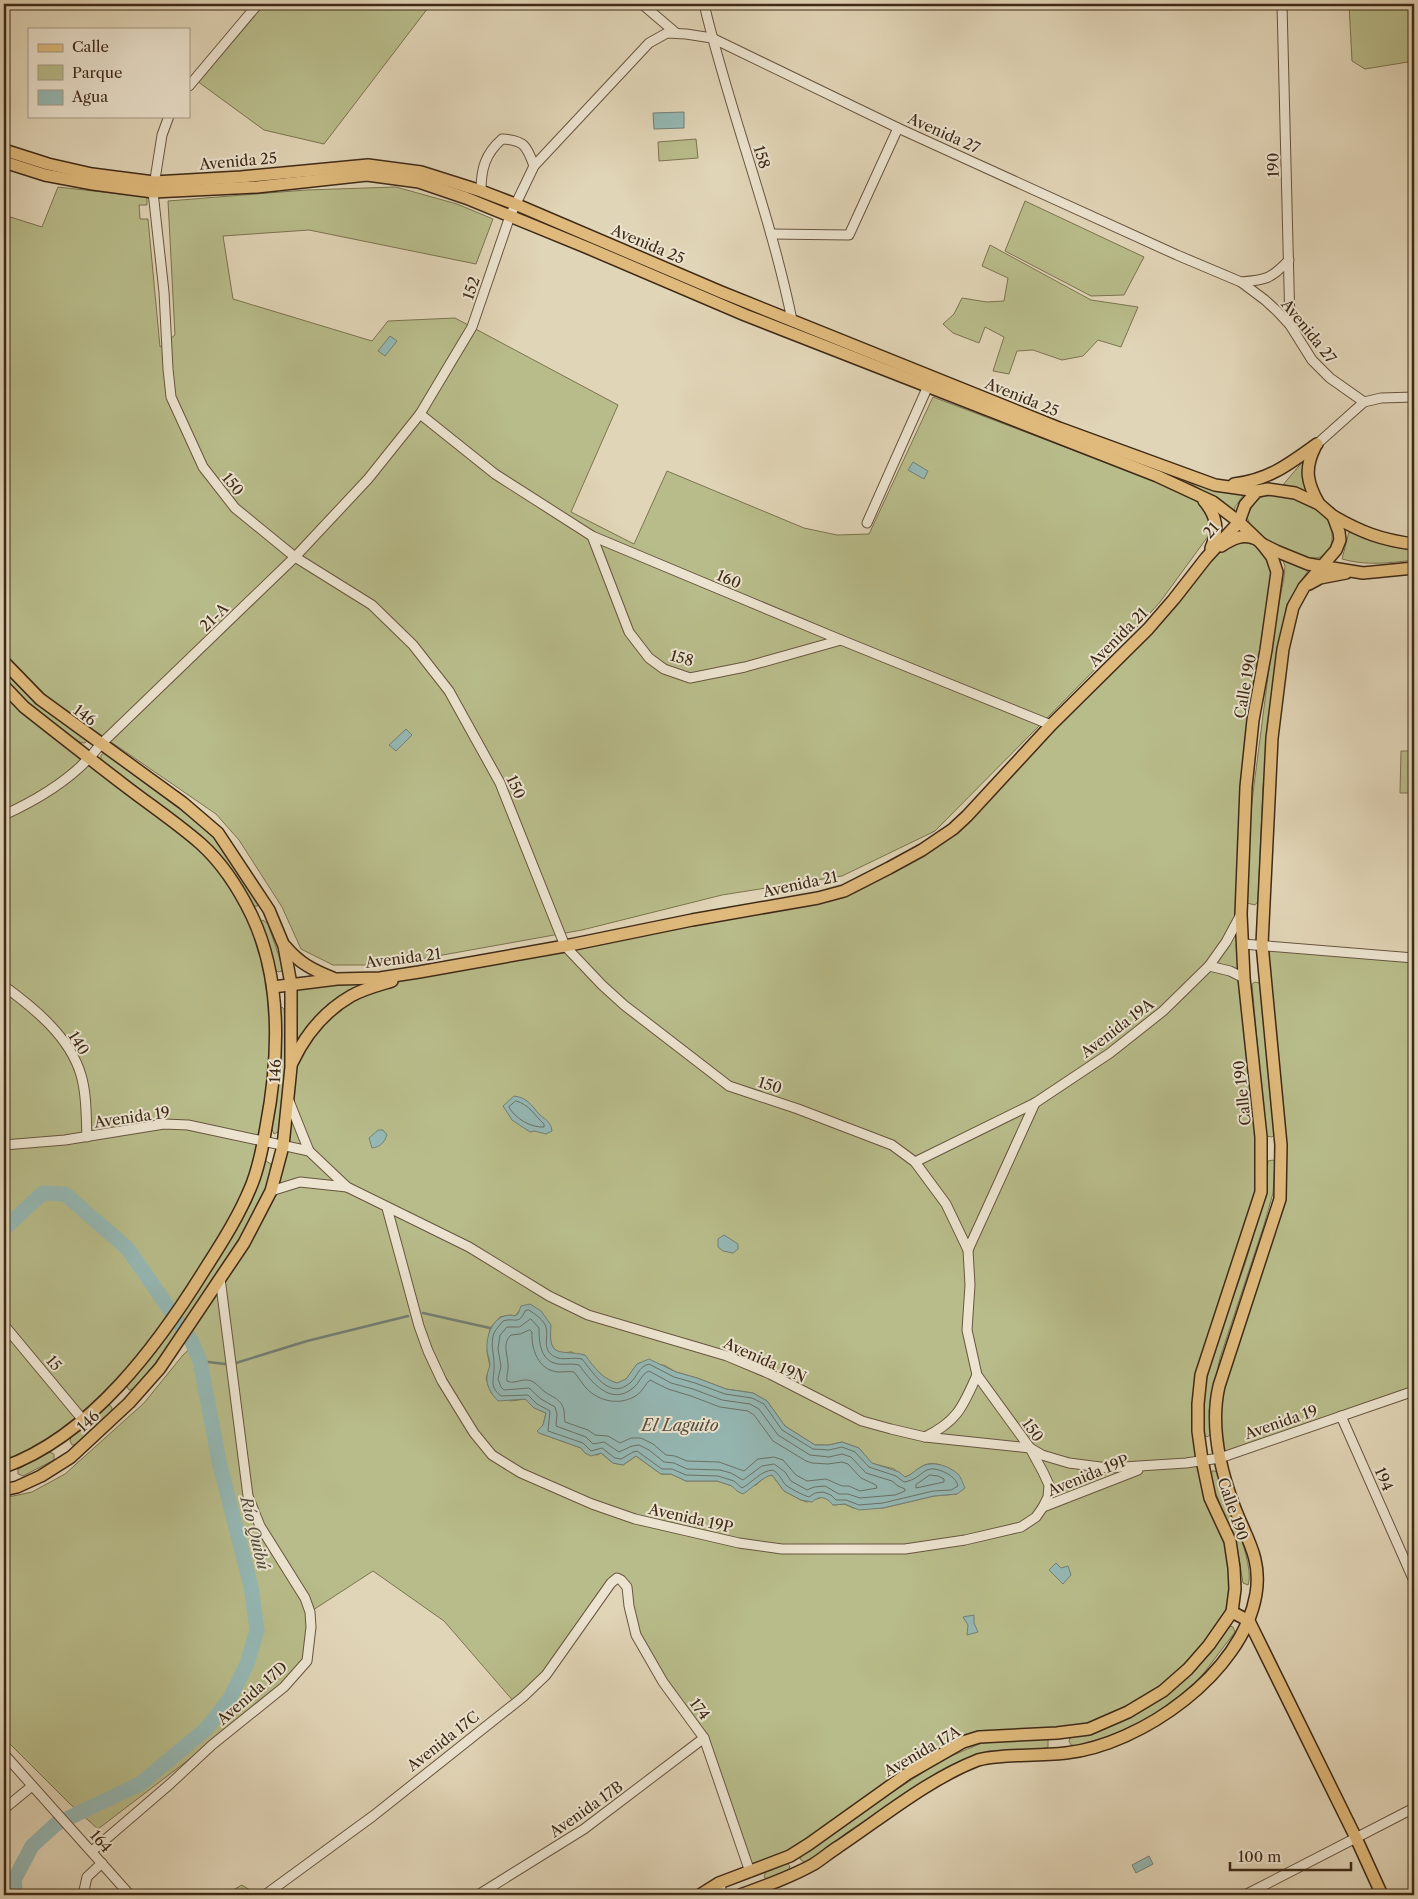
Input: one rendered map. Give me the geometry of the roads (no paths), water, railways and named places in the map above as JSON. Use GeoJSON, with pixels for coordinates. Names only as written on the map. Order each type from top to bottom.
{"type":"FeatureCollection","features":[{"type":"Feature","properties":{"kind":"main road","name":"Avenida 25"},"geometry":{"type":"LineString","coordinates":[[4,150],[48,164],[154,187],[368,165],[421,172],[515,204],[721,292],[1059,428],[1215,485],[1263,490]]}},
{"type":"Feature","properties":{"kind":"main road","name":"Avenida 25"},"geometry":{"type":"LineString","coordinates":[[4,162],[45,175],[93,184],[154,187],[257,187],[367,175],[419,182],[466,198],[745,315],[1157,476],[1213,502],[1239,522]]}},
{"type":"Feature","properties":{"kind":"main road"},"geometry":{"type":"LineString","coordinates":[[1215,485],[1261,479],[1281,470],[1317,444]]}},
{"type":"Feature","properties":{"kind":"main road"},"geometry":{"type":"LineString","coordinates":[[1259,541],[1239,522],[1245,505],[1317,444]]}},
{"type":"Feature","properties":{"kind":"main road"},"geometry":{"type":"LineString","coordinates":[[1317,444],[1308,461],[1308,478],[1312,493],[1319,504]]}},
{"type":"Feature","properties":{"kind":"main road"},"geometry":{"type":"LineString","coordinates":[[1263,490],[1295,493],[1319,504],[1333,516],[1366,534],[1414,544]]}},
{"type":"Feature","properties":{"kind":"main road"},"geometry":{"type":"LineString","coordinates":[[1196,493],[1210,507],[1216,521],[1215,537],[1206,558]]}},
{"type":"Feature","properties":{"kind":"main road"},"geometry":{"type":"LineString","coordinates":[[1321,566],[1330,559],[1340,540],[1340,532],[1333,516]]}},
{"type":"Feature","properties":{"kind":"main road","name":"21"},"geometry":{"type":"LineString","coordinates":[[1206,558],[1239,522]]}},
{"type":"Feature","properties":{"kind":"main road"},"geometry":{"type":"LineString","coordinates":[[1206,558],[1221,546],[1239,537],[1249,536],[1276,551],[1308,564],[1363,573]]}},
{"type":"Feature","properties":{"kind":"main road","name":"Calle 190"},"geometry":{"type":"LineString","coordinates":[[1232,1612],[1235,1589],[1230,1541],[1210,1498],[1202,1460],[1198,1404],[1202,1375],[1261,1192],[1261,1147],[1244,978],[1241,914],[1246,787],[1253,720],[1266,650],[1277,572],[1272,557],[1259,541]]}},
{"type":"Feature","properties":{"kind":"main road","name":"Avenida 21"},"geometry":{"type":"LineString","coordinates":[[273,987],[337,979],[380,978],[419,972],[818,898],[844,891],[922,850],[953,829],[968,816],[1051,725],[1148,629],[1206,558]]}},
{"type":"Feature","properties":{"kind":"main road","name":"Calle 190"},"geometry":{"type":"LineString","coordinates":[[1249,1621],[1256,1598],[1258,1566],[1252,1546],[1234,1506],[1220,1458],[1215,1422],[1215,1404],[1218,1386],[1280,1199],[1281,1145],[1262,944],[1262,913],[1267,862],[1272,738],[1282,659],[1293,607],[1304,587],[1321,566]]}},
{"type":"Feature","properties":{"kind":"main road"},"geometry":{"type":"LineString","coordinates":[[1304,587],[1320,578],[1344,573],[1414,568]]}},
{"type":"Feature","properties":{"kind":"main road","name":"146"},"geometry":{"type":"LineString","coordinates":[[4,662],[40,699],[100,745],[183,803],[218,833],[269,910],[284,946],[291,984],[291,1067],[284,1146],[271,1191],[244,1243],[160,1368],[129,1403],[71,1457],[40,1476],[17,1487],[4,1490]]}},
{"type":"Feature","properties":{"kind":"main road","name":"146"},"geometry":{"type":"LineString","coordinates":[[4,686],[24,707],[203,845],[228,876],[252,916],[265,953],[273,987],[276,1053],[272,1097],[264,1141],[253,1182],[232,1226],[194,1288],[145,1357],[83,1420],[54,1442],[16,1463],[4,1467]]}},
{"type":"Feature","properties":{"kind":"main road"},"geometry":{"type":"LineString","coordinates":[[252,916],[269,910]]}},
{"type":"Feature","properties":{"kind":"main road"},"geometry":{"type":"LineString","coordinates":[[1241,914],[1262,913]]}},
{"type":"Feature","properties":{"kind":"main road"},"geometry":{"type":"LineString","coordinates":[[284,946],[302,964],[310,969],[337,979]]}},
{"type":"Feature","properties":{"kind":"main road"},"geometry":{"type":"LineString","coordinates":[[291,1067],[304,1040],[320,1020],[342,1002],[352,995],[419,972]]}},
{"type":"Feature","properties":{"kind":"main road"},"geometry":{"type":"LineString","coordinates":[[1244,978],[1265,977]]}},
{"type":"Feature","properties":{"kind":"main road"},"geometry":{"type":"LineString","coordinates":[[1261,1147],[1281,1145]]}},
{"type":"Feature","properties":{"kind":"main road"},"geometry":{"type":"LineString","coordinates":[[1232,1612],[1249,1621],[1356,1838],[1382,1895]]}},
{"type":"Feature","properties":{"kind":"main road","name":"Avenida 17A"},"geometry":{"type":"LineString","coordinates":[[700,1895],[719,1883],[790,1856],[810,1844],[908,1774],[963,1742],[979,1737],[1057,1733],[1090,1729],[1128,1712],[1163,1691],[1188,1669],[1209,1646],[1232,1612]]}},
{"type":"Feature","properties":{"kind":"main road"},"geometry":{"type":"LineString","coordinates":[[740,1895],[764,1891],[797,1871],[814,1864],[921,1790],[979,1759],[1062,1754],[1105,1744],[1143,1728],[1176,1707],[1220,1666],[1249,1621]]}},
{"type":"Feature","properties":{"kind":"main road"},"geometry":{"type":"LineString","coordinates":[[1057,1733],[1062,1754]]}},
{"type":"Feature","properties":{"kind":"main road"},"geometry":{"type":"LineString","coordinates":[[790,1856],[797,1871]]}},
{"type":"Feature","properties":{"kind":"street"},"geometry":{"type":"LineString","coordinates":[[190,85],[258,4]]}},
{"type":"Feature","properties":{"kind":"street"},"geometry":{"type":"LineString","coordinates":[[642,4],[676,33]]}},
{"type":"Feature","properties":{"kind":"street","name":"158"},"geometry":{"type":"LineString","coordinates":[[704,4],[712,38],[771,234],[792,320]]}},
{"type":"Feature","properties":{"kind":"street","name":"190"},"geometry":{"type":"LineString","coordinates":[[1282,4],[1290,325]]}},
{"type":"Feature","properties":{"kind":"street","name":"152"},"geometry":{"type":"LineString","coordinates":[[420,414],[472,327],[510,216],[534,166],[649,43],[667,33],[676,33]]}},
{"type":"Feature","properties":{"kind":"street","name":"Avenida 27"},"geometry":{"type":"LineString","coordinates":[[676,33],[712,38],[898,128],[1177,255],[1241,282],[1265,300],[1290,325],[1312,360],[1330,378],[1364,402]]}},
{"type":"Feature","properties":{"kind":"street","name":"150"},"geometry":{"type":"LineString","coordinates":[[168,118],[162,135],[154,187],[171,397],[210,477],[235,508],[295,557],[372,605],[413,645],[449,691],[500,783],[565,946],[602,985],[624,1005],[730,1086],[798,1109],[892,1145],[915,1162],[946,1204],[968,1250],[970,1285],[967,1330],[977,1375],[1030,1448],[1049,1485],[1048,1497],[1043,1507]]}},
{"type":"Feature","properties":{"kind":"street"},"geometry":{"type":"LineString","coordinates":[[771,234],[849,235],[898,128]]}},
{"type":"Feature","properties":{"kind":"street"},"geometry":{"type":"LineString","coordinates":[[481,191],[481,174],[486,158],[494,146],[502,140],[516,140],[529,150],[534,166]]}},
{"type":"Feature","properties":{"kind":"street","name":"Avenida 27"},"geometry":{"type":"LineString","coordinates":[[1241,282],[1266,280],[1279,271],[1289,260]]}},
{"type":"Feature","properties":{"kind":"street"},"geometry":{"type":"LineString","coordinates":[[867,523],[928,386]]}},
{"type":"Feature","properties":{"kind":"street"},"geometry":{"type":"LineString","coordinates":[[1317,444],[1364,402],[1381,398],[1414,397]]}},
{"type":"Feature","properties":{"kind":"street","name":"21-A"},"geometry":{"type":"LineString","coordinates":[[4,815],[34,800],[90,758],[100,745],[295,557],[368,480],[420,414]]}},
{"type":"Feature","properties":{"kind":"street","name":"160"},"geometry":{"type":"LineString","coordinates":[[420,414],[495,474],[592,536],[1051,725]]}},
{"type":"Feature","properties":{"kind":"street","name":"158"},"geometry":{"type":"LineString","coordinates":[[592,536],[629,632],[649,658],[664,669],[690,678],[745,667],[841,640]]}},
{"type":"Feature","properties":{"kind":"street","name":"Avenida 19A"},"geometry":{"type":"LineString","coordinates":[[915,1162],[1035,1103],[1110,1052],[1163,1011],[1209,966],[1226,942],[1241,914]]}},
{"type":"Feature","properties":{"kind":"street"},"geometry":{"type":"LineString","coordinates":[[1243,944],[1262,944],[1414,958]]}},
{"type":"Feature","properties":{"kind":"street"},"geometry":{"type":"LineString","coordinates":[[1209,966],[1244,978]]}},
{"type":"Feature","properties":{"kind":"street","name":"140"},"geometry":{"type":"LineString","coordinates":[[4,986],[32,1007],[54,1030],[70,1052],[81,1075],[85,1098],[87,1137]]}},
{"type":"Feature","properties":{"kind":"street"},"geometry":{"type":"LineString","coordinates":[[289,1101],[309,1152],[347,1187],[387,1208]]}},
{"type":"Feature","properties":{"kind":"street"},"geometry":{"type":"LineString","coordinates":[[968,1250],[1035,1103]]}},
{"type":"Feature","properties":{"kind":"street","name":"Avenida 19"},"geometry":{"type":"LineString","coordinates":[[4,1145],[87,1137],[164,1124],[188,1125],[284,1146]]}},
{"type":"Feature","properties":{"kind":"street"},"geometry":{"type":"LineString","coordinates":[[284,1146],[309,1152]]}},
{"type":"Feature","properties":{"kind":"street"},"geometry":{"type":"LineString","coordinates":[[321,1184],[326,1168]]}},
{"type":"Feature","properties":{"kind":"street"},"geometry":{"type":"LineString","coordinates":[[271,1191],[300,1182],[347,1187]]}},
{"type":"Feature","properties":{"kind":"street","name":"Avenida 19N"},"geometry":{"type":"LineString","coordinates":[[387,1208],[469,1247],[549,1296],[588,1315],[727,1356],[770,1374],[862,1420],[925,1437],[1030,1448],[1054,1459],[1085,1466],[1108,1468],[1153,1465]]}},
{"type":"Feature","properties":{"kind":"street","name":"Avenida 19P"},"geometry":{"type":"LineString","coordinates":[[387,1208],[419,1326],[428,1351],[442,1381],[474,1434],[492,1455],[521,1473],[592,1504],[635,1519],[739,1543],[782,1549],[905,1549],[966,1540],[1020,1527],[1036,1517],[1043,1507],[1153,1465]]}},
{"type":"Feature","properties":{"kind":"street","name":"Avenida 17D"},"geometry":{"type":"LineString","coordinates":[[92,1851],[212,1745],[284,1687],[307,1661],[311,1627],[310,1612],[304,1598],[260,1526],[248,1496],[220,1278]]}},
{"type":"Feature","properties":{"kind":"street","name":"15"},"geometry":{"type":"LineString","coordinates":[[4,1325],[83,1420]]}},
{"type":"Feature","properties":{"kind":"street"},"geometry":{"type":"LineString","coordinates":[[925,1437],[948,1424],[956,1415],[977,1375]]}},
{"type":"Feature","properties":{"kind":"street","name":"Avenida 19"},"geometry":{"type":"LineString","coordinates":[[1153,1465],[1220,1458],[1414,1391]]}},
{"type":"Feature","properties":{"kind":"street","name":"194"},"geometry":{"type":"LineString","coordinates":[[1341,1416],[1414,1581]]}},
{"type":"Feature","properties":{"kind":"street","name":"174"},"geometry":{"type":"LineString","coordinates":[[611,1583],[617,1578],[622,1580],[627,1587],[629,1606],[636,1635],[663,1682],[704,1738],[750,1872]]}},
{"type":"Feature","properties":{"kind":"street","name":"Avenida 17C"},"geometry":{"type":"LineString","coordinates":[[265,1895],[373,1816],[540,1681],[611,1583]]}},
{"type":"Feature","properties":{"kind":"street","name":"Avenida 17B"},"geometry":{"type":"LineString","coordinates":[[478,1895],[584,1829],[704,1738]]}},
{"type":"Feature","properties":{"kind":"street","name":"164"},"geometry":{"type":"LineString","coordinates":[[4,1754],[130,1895]]}},
{"type":"Feature","properties":{"kind":"street"},"geometry":{"type":"LineString","coordinates":[[4,1809],[32,1786]]}},
{"type":"Feature","properties":{"kind":"street"},"geometry":{"type":"LineString","coordinates":[[1245,1895],[1414,1808]]}},
{"type":"Feature","properties":{"kind":"street"},"geometry":{"type":"LineString","coordinates":[[83,1895],[87,1878],[102,1863]]}},
{"type":"Feature","properties":{"kind":"street"},"geometry":{"type":"LineString","coordinates":[[719,1883],[723,1895]]}},
{"type":"Feature","properties":{"kind":"water"},"geometry":{"type":"Polygon","coordinates":[[[684,112],[684,128],[654,129],[653,113],[684,112]]]}},
{"type":"Feature","properties":{"kind":"water"},"geometry":{"type":"Polygon","coordinates":[[[390,336],[397,341],[385,356],[378,351],[390,336]]]}},
{"type":"Feature","properties":{"kind":"water"},"geometry":{"type":"Polygon","coordinates":[[[913,462],[928,471],[924,479],[908,470],[913,462]]]}},
{"type":"Feature","properties":{"kind":"water"},"geometry":{"type":"Polygon","coordinates":[[[406,729],[412,735],[396,751],[389,745],[406,729]]]}},
{"type":"Feature","properties":{"kind":"water"},"geometry":{"type":"Polygon","coordinates":[[[514,1096],[529,1102],[549,1123],[552,1131],[546,1134],[530,1132],[512,1120],[503,1106],[514,1096]]]}},
{"type":"Feature","properties":{"kind":"water"},"geometry":{"type":"Polygon","coordinates":[[[378,1130],[383,1130],[387,1135],[381,1144],[372,1148],[369,1138],[378,1130]]]}},
{"type":"Feature","properties":{"kind":"water"},"geometry":{"type":"Polygon","coordinates":[[[724,1235],[738,1244],[738,1249],[733,1253],[723,1251],[718,1247],[718,1239],[724,1235]]]}},
{"type":"Feature","properties":{"kind":"water","name":"El Laguito"},"geometry":{"type":"Polygon","coordinates":[[[530,1304],[541,1311],[551,1325],[554,1348],[562,1352],[585,1355],[599,1372],[611,1381],[617,1383],[626,1379],[637,1364],[649,1359],[676,1372],[726,1389],[753,1393],[767,1401],[785,1426],[815,1445],[829,1445],[842,1442],[859,1448],[872,1463],[899,1472],[905,1477],[925,1465],[940,1465],[958,1474],[965,1488],[957,1494],[934,1496],[883,1508],[859,1510],[845,1504],[833,1505],[823,1498],[818,1498],[812,1502],[801,1500],[784,1491],[772,1475],[761,1480],[743,1494],[732,1486],[717,1481],[686,1481],[671,1474],[661,1474],[636,1456],[623,1465],[613,1463],[601,1453],[591,1456],[581,1448],[539,1433],[537,1431],[543,1425],[546,1413],[534,1408],[525,1399],[498,1401],[488,1387],[487,1375],[490,1361],[487,1342],[490,1330],[502,1317],[508,1315],[515,1316],[518,1314],[521,1306],[530,1304]]]}},
{"type":"Feature","properties":{"kind":"water"},"geometry":{"type":"Polygon","coordinates":[[[1056,1563],[1061,1568],[1068,1566],[1071,1575],[1063,1584],[1049,1570],[1056,1563]]]}},
{"type":"Feature","properties":{"kind":"water"},"geometry":{"type":"Polygon","coordinates":[[[974,1615],[974,1623],[978,1632],[967,1635],[968,1625],[963,1617],[974,1615]]]}},
{"type":"Feature","properties":{"kind":"water"},"geometry":{"type":"Polygon","coordinates":[[[1149,1856],[1153,1864],[1136,1873],[1132,1865],[1149,1856]]]}},
{"type":"Feature","properties":{"kind":"waterway","name":"Río Quibú"},"geometry":{"type":"LineString","coordinates":[[4,1229],[43,1193],[65,1194],[128,1249],[192,1342],[200,1361],[219,1461],[251,1587],[257,1630],[247,1664],[230,1698],[206,1729],[140,1784],[56,1824],[32,1846],[14,1880],[16,1895]]}},
{"type":"Feature","properties":{"kind":"waterway"},"geometry":{"type":"LineString","coordinates":[[423,1313],[490,1328]]}},
{"type":"Feature","properties":{"kind":"waterway"},"geometry":{"type":"LineString","coordinates":[[236,1363],[307,1341],[408,1316]]}},
{"type":"Feature","properties":{"kind":"waterway"},"geometry":{"type":"LineString","coordinates":[[200,1361],[225,1364]]}}]}
